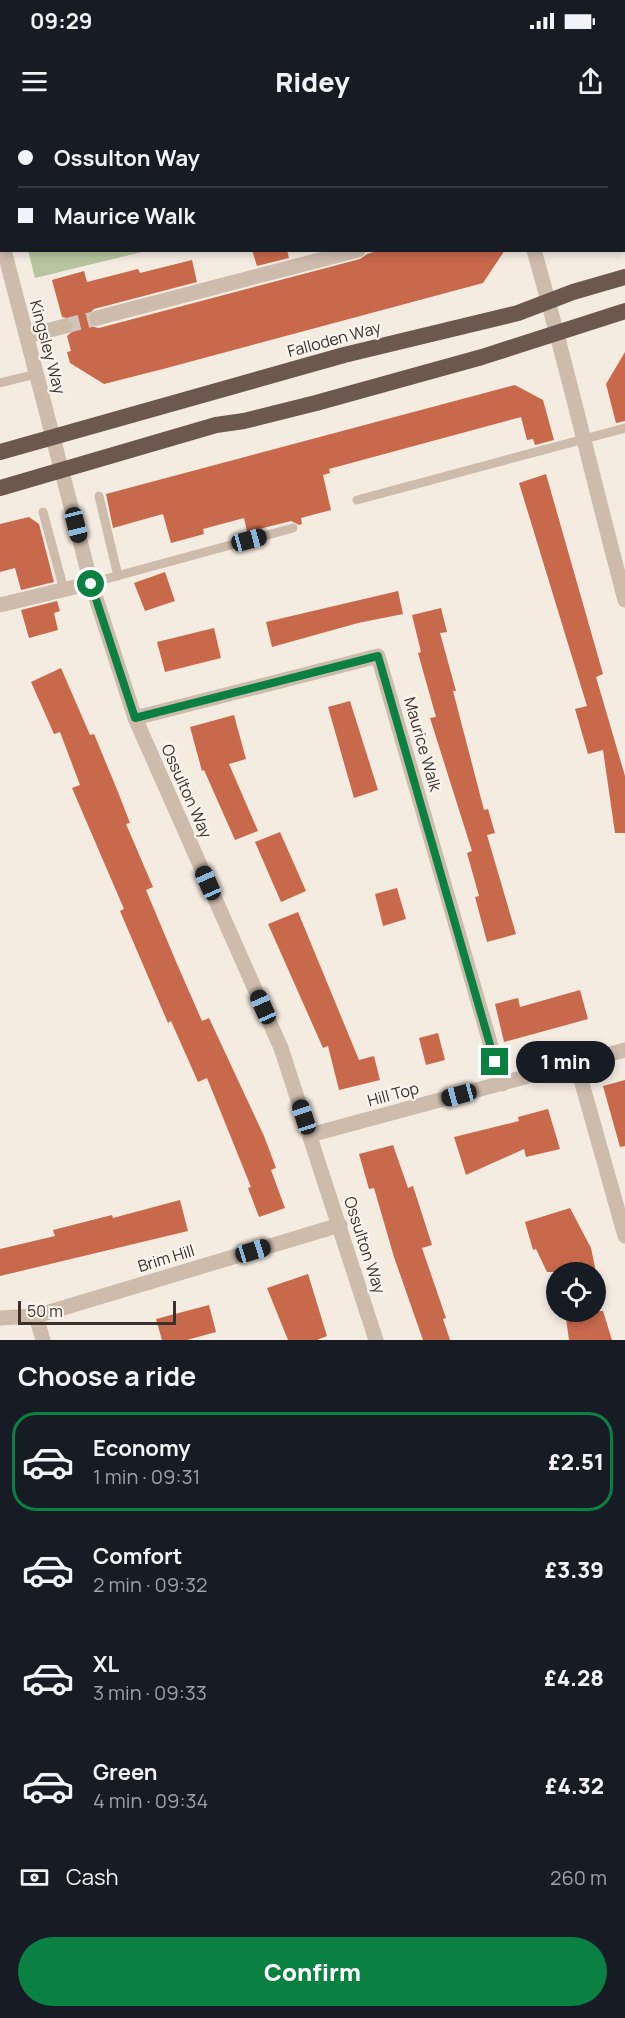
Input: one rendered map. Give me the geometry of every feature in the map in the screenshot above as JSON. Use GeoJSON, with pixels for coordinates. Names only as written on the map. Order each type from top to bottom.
{"type":"FeatureCollection","features":[{"type":"Feature","properties":{"kind":"highway","name":"Falloden Way"},"geometry":{"type":"LineString","coordinates":[[0,488],[216,425],[244,421],[482,357],[625,277]]}},
{"type":"Feature","properties":{"kind":"highway","name":"Falloden Way"},"geometry":{"type":"LineString","coordinates":[[0,452],[55,444],[344,355],[512,314],[553,316],[625,311]]}},
{"type":"Feature","properties":{"kind":"street"},"geometry":{"type":"LineString","coordinates":[[97,318],[350,252]]}},
{"type":"Feature","properties":{"kind":"street"},"geometry":{"type":"LineString","coordinates":[[535,252],[583,439],[620,558],[625,600]]}},
{"type":"Feature","properties":{"kind":"street","name":"Kingsley Way"},"geometry":{"type":"LineString","coordinates":[[4,261],[27,336],[55,444]]}},
{"type":"Feature","properties":{"kind":"street"},"geometry":{"type":"LineString","coordinates":[[27,336],[65,326]]}},
{"type":"Feature","properties":{"kind":"street","name":"Ossulton Way"},"geometry":{"type":"LineString","coordinates":[[55,444],[91,584],[135,718],[281,1048],[376,1340]]}},
{"type":"Feature","properties":{"kind":"street"},"geometry":{"type":"LineString","coordinates":[[0,605],[91,584]]}},
{"type":"Feature","properties":{"kind":"street","name":"Maurice Walk"},"geometry":{"type":"LineString","coordinates":[[135,718],[378,656],[502,1084]]}},
{"type":"Feature","properties":{"kind":"street","name":"Hill Top"},"geometry":{"type":"LineString","coordinates":[[310,1135],[625,1050]]}},
{"type":"Feature","properties":{"kind":"street"},"geometry":{"type":"LineString","coordinates":[[576,1062],[625,1236]]}},
{"type":"Feature","properties":{"kind":"street","name":"Brim Hill"},"geometry":{"type":"LineString","coordinates":[[0,1318],[36,1316],[340,1225]]}},
{"type":"Feature","properties":{"kind":"street"},"geometry":{"type":"LineString","coordinates":[[36,1316],[44,1340]]}},
{"type":"Feature","properties":{"kind":"lane"},"geometry":{"type":"LineString","coordinates":[[0,383],[36,374]]}},
{"type":"Feature","properties":{"kind":"lane"},"geometry":{"type":"LineString","coordinates":[[357,500],[625,428]]}},
{"type":"Feature","properties":{"kind":"lane"},"geometry":{"type":"LineString","coordinates":[[99,496],[118,576]]}},
{"type":"Feature","properties":{"kind":"lane"},"geometry":{"type":"LineString","coordinates":[[43,512],[64,590]]}},
{"type":"Feature","properties":{"kind":"lane"},"geometry":{"type":"LineString","coordinates":[[91,584],[293,528]]}},
{"type":"Feature","properties":{"kind":"green space"},"geometry":{"type":"Polygon","coordinates":[[[28,252],[142,252],[35,278],[28,252]]]}},
{"type":"Feature","properties":{"kind":"building"},"geometry":{"type":"Polygon","coordinates":[[[253,252],[288,252],[289,258],[257,266],[253,252]]]}},
{"type":"Feature","properties":{"kind":"building"},"geometry":{"type":"Polygon","coordinates":[[[374,252],[504,252],[483,283],[163,369],[104,384],[70,363],[67,352],[71,351],[67,336],[72,332],[75,324],[71,319],[62,317],[52,280],[84,271],[87,282],[138,269],[140,273],[192,260],[197,282],[94,309],[88,315],[88,321],[94,327],[99,328],[360,259],[374,252]]]}},
{"type":"Feature","properties":{"kind":"building"},"geometry":{"type":"Polygon","coordinates":[[[625,352],[625,421],[616,423],[606,384],[625,352]]]}},
{"type":"Feature","properties":{"kind":"building"},"geometry":{"type":"Polygon","coordinates":[[[515,385],[543,400],[554,440],[535,445],[533,439],[527,440],[521,417],[329,469],[330,473],[323,475],[331,510],[301,518],[302,524],[299,525],[291,521],[247,532],[244,518],[203,529],[204,534],[171,543],[163,514],[113,528],[106,494],[515,385]]]}},
{"type":"Feature","properties":{"kind":"building"},"geometry":{"type":"Polygon","coordinates":[[[546,474],[603,674],[596,677],[625,776],[625,833],[615,833],[603,750],[588,754],[575,709],[587,706],[519,483],[546,474]]]}},
{"type":"Feature","properties":{"kind":"building"},"geometry":{"type":"Polygon","coordinates":[[[29,517],[39,524],[54,582],[21,590],[15,568],[0,572],[0,524],[29,517]]]}},
{"type":"Feature","properties":{"kind":"building"},"geometry":{"type":"Polygon","coordinates":[[[165,572],[175,601],[145,611],[134,583],[165,572]]]}},
{"type":"Feature","properties":{"kind":"building"},"geometry":{"type":"Polygon","coordinates":[[[398,591],[403,614],[358,623],[272,647],[266,622],[398,591]]]}},
{"type":"Feature","properties":{"kind":"building"},"geometry":{"type":"Polygon","coordinates":[[[57,601],[60,611],[54,613],[58,630],[29,638],[21,610],[57,601]]]}},
{"type":"Feature","properties":{"kind":"building"},"geometry":{"type":"Polygon","coordinates":[[[441,608],[447,632],[440,633],[456,691],[453,691],[484,810],[488,809],[495,833],[487,835],[516,934],[487,942],[475,897],[479,896],[467,853],[472,851],[430,718],[436,717],[418,653],[421,652],[412,615],[441,608]]]}},
{"type":"Feature","properties":{"kind":"building"},"geometry":{"type":"Polygon","coordinates":[[[214,628],[221,658],[165,672],[157,642],[214,628]]]}},
{"type":"Feature","properties":{"kind":"building"},"geometry":{"type":"Polygon","coordinates":[[[61,668],[90,735],[94,734],[118,792],[130,823],[126,824],[153,887],[146,890],[177,964],[202,1021],[209,1018],[264,1136],[276,1168],[271,1170],[285,1208],[259,1217],[248,1188],[251,1187],[207,1078],[198,1082],[171,1021],[168,1023],[120,911],[124,909],[72,788],[80,785],[60,732],[54,734],[31,682],[61,668]]]}},
{"type":"Feature","properties":{"kind":"building"},"geometry":{"type":"Polygon","coordinates":[[[350,701],[378,790],[354,798],[328,707],[350,701]]]}},
{"type":"Feature","properties":{"kind":"building"},"geometry":{"type":"Polygon","coordinates":[[[234,715],[246,759],[229,764],[258,831],[235,840],[204,770],[202,771],[190,727],[234,715]]]}},
{"type":"Feature","properties":{"kind":"building"},"geometry":{"type":"Polygon","coordinates":[[[280,832],[306,891],[281,902],[255,842],[280,832]]]}},
{"type":"Feature","properties":{"kind":"building"},"geometry":{"type":"Polygon","coordinates":[[[397,888],[406,919],[383,926],[375,894],[397,888]]]}},
{"type":"Feature","properties":{"kind":"building"},"geometry":{"type":"Polygon","coordinates":[[[298,912],[359,1060],[374,1056],[380,1080],[339,1090],[328,1046],[323,1048],[268,924],[298,912]]]}},
{"type":"Feature","properties":{"kind":"building"},"geometry":{"type":"Polygon","coordinates":[[[580,990],[588,1019],[504,1042],[495,1004],[518,998],[520,1007],[580,990]]]}},
{"type":"Feature","properties":{"kind":"building"},"geometry":{"type":"Polygon","coordinates":[[[438,1033],[445,1060],[426,1065],[419,1038],[438,1033]]]}},
{"type":"Feature","properties":{"kind":"building"},"geometry":{"type":"Polygon","coordinates":[[[625,1080],[625,1146],[620,1147],[603,1086],[625,1080]]]}},
{"type":"Feature","properties":{"kind":"building"},"geometry":{"type":"Polygon","coordinates":[[[548,1109],[560,1149],[526,1157],[524,1149],[466,1175],[454,1137],[519,1121],[518,1117],[548,1109]]]}},
{"type":"Feature","properties":{"kind":"building"},"geometry":{"type":"Polygon","coordinates":[[[393,1145],[408,1188],[413,1186],[432,1245],[422,1248],[446,1318],[443,1319],[450,1340],[423,1340],[394,1257],[374,1188],[369,1189],[359,1154],[393,1145]]]}},
{"type":"Feature","properties":{"kind":"building"},"geometry":{"type":"Polygon","coordinates":[[[180,1200],[188,1231],[0,1276],[0,1249],[55,1236],[53,1230],[112,1215],[113,1218],[180,1200]]]}},
{"type":"Feature","properties":{"kind":"building"},"geometry":{"type":"Polygon","coordinates":[[[570,1208],[591,1248],[594,1262],[546,1262],[546,1270],[536,1249],[533,1250],[525,1222],[570,1208]]]}},
{"type":"Feature","properties":{"kind":"building"},"geometry":{"type":"Polygon","coordinates":[[[308,1274],[327,1336],[317,1340],[288,1340],[267,1288],[308,1274]]]}},
{"type":"Feature","properties":{"kind":"building"},"geometry":{"type":"Polygon","coordinates":[[[209,1305],[216,1332],[187,1340],[162,1340],[156,1319],[209,1305]]]}},
{"type":"Feature","properties":{"kind":"building"},"geometry":{"type":"Polygon","coordinates":[[[606,1321],[612,1340],[569,1340],[567,1322],[606,1321]]]}},
{"type":"Feature","properties":{"kind":"tunnel"},"geometry":{"type":"LineString","coordinates":[[65,326],[97,318]]}},
{"type":"Feature","properties":{"kind":"route"},"geometry":{"type":"LineString","coordinates":[[91,584],[135,718],[378,656],[495,1062]]}}]}
